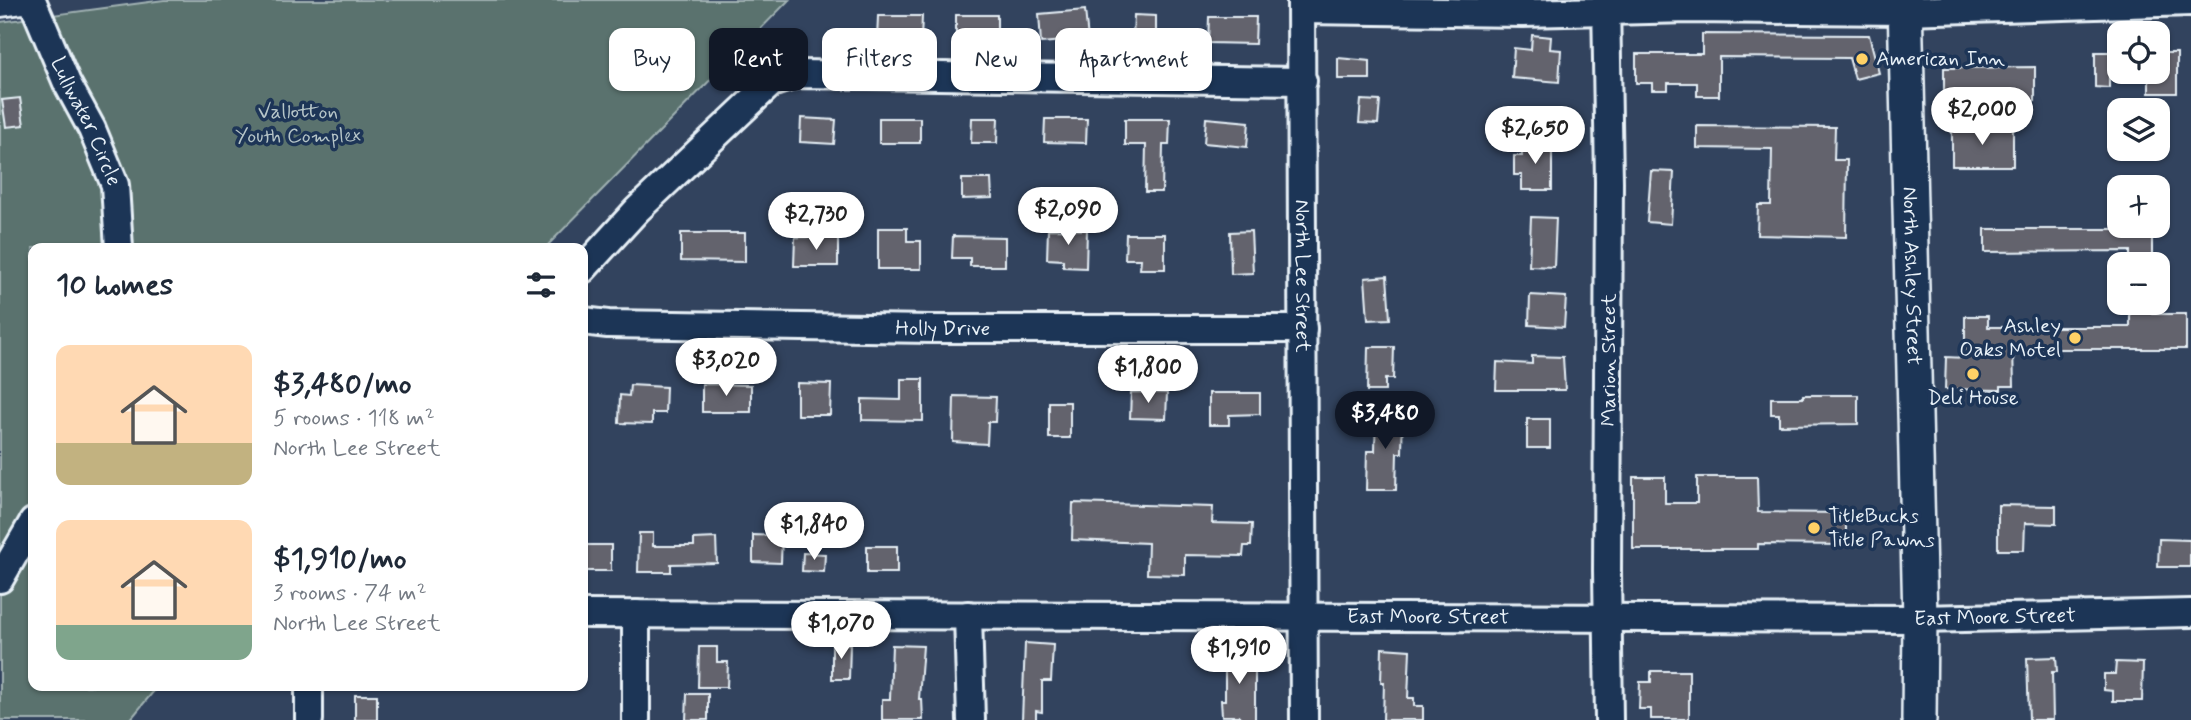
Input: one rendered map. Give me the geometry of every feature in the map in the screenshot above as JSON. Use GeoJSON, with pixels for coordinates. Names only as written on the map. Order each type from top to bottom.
{"type":"FeatureCollection","features":[{"type":"Feature","properties":{"kind":"main road","name":"North Ashley Street"},"geometry":{"type":"LineString","coordinates":[[1905,5],[1920,618],[1920,720]]}},
{"type":"Feature","properties":{"kind":"street"},"geometry":{"type":"LineString","coordinates":[[0,3],[22,0]]}},
{"type":"Feature","properties":{"kind":"street","name":"Lullwater Circle"},"geometry":{"type":"LineString","coordinates":[[32,0],[67,83],[92,128],[115,185],[119,243]]}},
{"type":"Feature","properties":{"kind":"street"},"geometry":{"type":"LineString","coordinates":[[1302,5],[1523,13],[1606,6],[2191,2]]}},
{"type":"Feature","properties":{"kind":"street","name":"North Lee Street"},"geometry":{"type":"LineString","coordinates":[[1302,5],[1304,720]]}},
{"type":"Feature","properties":{"kind":"street","name":"Marion Street"},"geometry":{"type":"LineString","coordinates":[[1606,6],[1609,181],[1609,720]]}},
{"type":"Feature","properties":{"kind":"street"},"geometry":{"type":"LineString","coordinates":[[588,264],[637,210],[771,83],[798,74],[1303,81]]}},
{"type":"Feature","properties":{"kind":"street","name":"Holly Drive"},"geometry":{"type":"LineString","coordinates":[[588,322],[931,328],[1303,328]]}},
{"type":"Feature","properties":{"kind":"street"},"geometry":{"type":"LineString","coordinates":[[0,579],[28,531]]}},
{"type":"Feature","properties":{"kind":"street","name":"East Moore Street"},"geometry":{"type":"LineString","coordinates":[[588,614],[1920,618],[2191,613]]}},
{"type":"Feature","properties":{"kind":"street"},"geometry":{"type":"LineString","coordinates":[[636,614],[636,720]]}},
{"type":"Feature","properties":{"kind":"street"},"geometry":{"type":"LineString","coordinates":[[968,615],[971,720]]}},
{"type":"Feature","properties":{"kind":"street"},"geometry":{"type":"LineString","coordinates":[[309,691],[309,720]]}},
{"type":"Feature","properties":{"kind":"green space","name":"Vallotton Youth Complex"},"geometry":{"type":"Polygon","coordinates":[[[164,0],[789,0],[761,28],[709,28],[709,81],[550,243],[28,243],[28,691],[154,691],[130,720],[0,720],[0,22],[164,0]]]}},
{"type":"Feature","properties":{"kind":"building"},"geometry":{"type":"Polygon","coordinates":[[[1085,10],[1087,28],[1055,28],[1055,42],[1041,43],[1039,14],[1085,10]]]}},
{"type":"Feature","properties":{"kind":"building"},"geometry":{"type":"Polygon","coordinates":[[[956,15],[997,15],[997,28],[956,28],[956,15]]]}},
{"type":"Feature","properties":{"kind":"building"},"geometry":{"type":"Polygon","coordinates":[[[1134,15],[1156,16],[1156,28],[1133,28],[1134,15]]]}},
{"type":"Feature","properties":{"kind":"building"},"geometry":{"type":"Polygon","coordinates":[[[878,16],[922,16],[922,28],[878,28],[878,16]]]}},
{"type":"Feature","properties":{"kind":"building"},"geometry":{"type":"Polygon","coordinates":[[[1209,17],[1256,17],[1255,44],[1212,43],[1212,28],[1209,28],[1209,17]]]}},
{"type":"Feature","properties":{"kind":"building"},"geometry":{"type":"Polygon","coordinates":[[[1702,34],[1869,35],[1879,73],[1855,79],[1849,58],[1719,57],[1719,96],[1697,96],[1697,83],[1668,83],[1668,90],[1652,90],[1652,83],[1636,83],[1636,54],[1702,54],[1702,34]]]}},
{"type":"Feature","properties":{"kind":"building"},"geometry":{"type":"Polygon","coordinates":[[[1532,35],[1551,37],[1550,49],[1561,50],[1559,82],[1512,78],[1514,48],[1531,50],[1532,35]]]}},
{"type":"Feature","properties":{"kind":"building"},"geometry":{"type":"Polygon","coordinates":[[[2095,52],[2107,52],[2109,88],[2095,87],[2095,52]]]}},
{"type":"Feature","properties":{"kind":"building"},"geometry":{"type":"Polygon","coordinates":[[[2170,53],[2177,53],[2177,93],[2149,93],[2149,84],[2170,84],[2170,53]]]}},
{"type":"Feature","properties":{"kind":"building"},"geometry":{"type":"Polygon","coordinates":[[[1338,58],[1370,61],[1370,79],[1338,79],[1338,58]]]}},
{"type":"Feature","properties":{"kind":"building"},"geometry":{"type":"Polygon","coordinates":[[[2035,67],[2035,101],[1944,102],[1944,68],[2035,67]]]}},
{"type":"Feature","properties":{"kind":"building"},"geometry":{"type":"Polygon","coordinates":[[[20,98],[24,125],[6,127],[2,100],[20,98]]]}},
{"type":"Feature","properties":{"kind":"building"},"geometry":{"type":"Polygon","coordinates":[[[1361,100],[1380,101],[1378,124],[1359,123],[1361,100]]]}},
{"type":"Feature","properties":{"kind":"building"},"geometry":{"type":"Polygon","coordinates":[[[801,118],[836,120],[834,144],[800,142],[801,118]]]}},
{"type":"Feature","properties":{"kind":"building"},"geometry":{"type":"Polygon","coordinates":[[[879,118],[920,118],[920,143],[879,143],[879,118]]]}},
{"type":"Feature","properties":{"kind":"building"},"geometry":{"type":"Polygon","coordinates":[[[972,118],[998,118],[997,143],[971,143],[972,118]]]}},
{"type":"Feature","properties":{"kind":"building"},"geometry":{"type":"Polygon","coordinates":[[[1206,118],[1249,122],[1247,147],[1204,143],[1206,118]]]}},
{"type":"Feature","properties":{"kind":"building"},"geometry":{"type":"Polygon","coordinates":[[[1045,119],[1087,119],[1086,143],[1044,142],[1045,119]]]}},
{"type":"Feature","properties":{"kind":"building"},"geometry":{"type":"Polygon","coordinates":[[[1125,119],[1170,119],[1169,145],[1163,145],[1162,192],[1145,192],[1146,145],[1125,145],[1125,119]]]}},
{"type":"Feature","properties":{"kind":"building"},"geometry":{"type":"Polygon","coordinates":[[[1697,126],[1835,127],[1834,160],[1847,160],[1846,237],[1757,235],[1758,205],[1771,205],[1772,149],[1697,148],[1697,126]]]}},
{"type":"Feature","properties":{"kind":"building"},"geometry":{"type":"Polygon","coordinates":[[[1952,128],[2013,128],[2013,166],[1952,166],[1952,128]]]}},
{"type":"Feature","properties":{"kind":"building"},"geometry":{"type":"Polygon","coordinates":[[[1522,142],[1552,142],[1552,190],[1522,190],[1522,175],[1514,175],[1514,156],[1522,156],[1522,142]]]}},
{"type":"Feature","properties":{"kind":"building"},"geometry":{"type":"Polygon","coordinates":[[[1651,171],[1674,172],[1671,224],[1647,222],[1651,171]]]}},
{"type":"Feature","properties":{"kind":"building"},"geometry":{"type":"Polygon","coordinates":[[[962,179],[991,179],[992,198],[962,199],[962,179]]]}},
{"type":"Feature","properties":{"kind":"building"},"geometry":{"type":"Polygon","coordinates":[[[1531,217],[1556,218],[1554,267],[1529,266],[1531,217]]]}},
{"type":"Feature","properties":{"kind":"building"},"geometry":{"type":"Polygon","coordinates":[[[878,228],[907,228],[907,241],[921,241],[921,269],[878,269],[878,228]]]}},
{"type":"Feature","properties":{"kind":"building"},"geometry":{"type":"Polygon","coordinates":[[[1048,229],[1087,230],[1086,268],[1063,267],[1063,260],[1047,259],[1048,229]]]}},
{"type":"Feature","properties":{"kind":"building","name":"Ashley Oaks Motel"},"geometry":{"type":"Polygon","coordinates":[[[1985,229],[2107,229],[2107,238],[2152,238],[2152,252],[1985,252],[1985,229]]]}},
{"type":"Feature","properties":{"kind":"building"},"geometry":{"type":"Polygon","coordinates":[[[1251,231],[1253,273],[1231,274],[1230,232],[1251,231]]]}},
{"type":"Feature","properties":{"kind":"building"},"geometry":{"type":"Polygon","coordinates":[[[681,233],[745,233],[745,262],[681,261],[681,233]]]}},
{"type":"Feature","properties":{"kind":"building"},"geometry":{"type":"Polygon","coordinates":[[[1126,234],[1165,234],[1165,269],[1140,269],[1141,259],[1125,259],[1126,234]]]}},
{"type":"Feature","properties":{"kind":"building"},"geometry":{"type":"Polygon","coordinates":[[[953,236],[1005,237],[1005,266],[970,266],[970,258],[952,258],[953,236]]]}},
{"type":"Feature","properties":{"kind":"building"},"geometry":{"type":"Polygon","coordinates":[[[795,237],[838,238],[838,266],[794,266],[795,237]]]}},
{"type":"Feature","properties":{"kind":"building"},"geometry":{"type":"Polygon","coordinates":[[[1387,276],[1390,319],[1368,320],[1365,278],[1387,276]]]}},
{"type":"Feature","properties":{"kind":"building"},"geometry":{"type":"Polygon","coordinates":[[[1530,295],[1566,297],[1564,327],[1529,325],[1530,295]]]}},
{"type":"Feature","properties":{"kind":"building","name":"Ashley Oaks Motel"},"geometry":{"type":"Polygon","coordinates":[[[2186,314],[2186,349],[2013,349],[2014,386],[2001,386],[2001,390],[1945,389],[1946,357],[1965,358],[1965,316],[1988,316],[1988,327],[2130,327],[2130,315],[2186,314]]]}},
{"type":"Feature","properties":{"kind":"building"},"geometry":{"type":"Polygon","coordinates":[[[1368,347],[1394,347],[1393,379],[1385,379],[1385,391],[1367,391],[1368,347]]]}},
{"type":"Feature","properties":{"kind":"building"},"geometry":{"type":"Polygon","coordinates":[[[1532,356],[1563,357],[1565,390],[1496,390],[1497,362],[1532,364],[1532,356]]]}},
{"type":"Feature","properties":{"kind":"building"},"geometry":{"type":"Polygon","coordinates":[[[901,379],[923,379],[923,421],[862,420],[862,399],[901,400],[901,379]]]}},
{"type":"Feature","properties":{"kind":"building"},"geometry":{"type":"Polygon","coordinates":[[[797,383],[831,384],[830,415],[797,415],[797,383]]]}},
{"type":"Feature","properties":{"kind":"building"},"geometry":{"type":"Polygon","coordinates":[[[702,384],[751,385],[751,412],[702,412],[702,384]]]}},
{"type":"Feature","properties":{"kind":"building"},"geometry":{"type":"Polygon","coordinates":[[[630,385],[666,387],[665,413],[652,413],[652,424],[619,423],[620,395],[629,396],[630,385]]]}},
{"type":"Feature","properties":{"kind":"building"},"geometry":{"type":"Polygon","coordinates":[[[1131,392],[1167,393],[1166,419],[1130,418],[1131,392]]]}},
{"type":"Feature","properties":{"kind":"building"},"geometry":{"type":"Polygon","coordinates":[[[1209,393],[1260,393],[1260,414],[1229,415],[1229,425],[1209,425],[1209,393]]]}},
{"type":"Feature","properties":{"kind":"building"},"geometry":{"type":"Polygon","coordinates":[[[1803,395],[1858,395],[1858,424],[1779,425],[1779,414],[1771,414],[1771,398],[1803,398],[1803,395]]]}},
{"type":"Feature","properties":{"kind":"building"},"geometry":{"type":"Polygon","coordinates":[[[954,396],[996,397],[995,422],[988,422],[987,444],[953,442],[954,396]]]}},
{"type":"Feature","properties":{"kind":"building"},"geometry":{"type":"Polygon","coordinates":[[[1049,402],[1070,402],[1070,438],[1049,438],[1049,402]]]}},
{"type":"Feature","properties":{"kind":"building"},"geometry":{"type":"Polygon","coordinates":[[[1376,409],[1403,409],[1402,453],[1397,453],[1396,490],[1366,490],[1367,451],[1375,451],[1376,409]]]}},
{"type":"Feature","properties":{"kind":"building"},"geometry":{"type":"Polygon","coordinates":[[[1527,419],[1550,419],[1550,448],[1527,448],[1527,419]]]}},
{"type":"Feature","properties":{"kind":"building"},"geometry":{"type":"Polygon","coordinates":[[[1633,477],[1665,477],[1665,503],[1697,503],[1697,477],[1757,477],[1758,512],[1846,513],[1846,545],[1758,544],[1758,549],[1633,549],[1633,477]]]}},
{"type":"Feature","properties":{"kind":"building"},"geometry":{"type":"Polygon","coordinates":[[[1073,503],[1213,507],[1212,523],[1252,524],[1251,546],[1244,546],[1243,556],[1185,555],[1185,575],[1147,574],[1148,543],[1072,540],[1073,503]]]}},
{"type":"Feature","properties":{"kind":"building"},"geometry":{"type":"Polygon","coordinates":[[[1998,505],[2056,506],[2056,524],[2025,523],[2024,550],[1998,550],[1998,505]]]}},
{"type":"Feature","properties":{"kind":"building"},"geometry":{"type":"Polygon","coordinates":[[[639,533],[653,533],[653,546],[694,546],[694,539],[716,538],[717,563],[671,564],[671,572],[638,572],[639,533]]]}},
{"type":"Feature","properties":{"kind":"building"},"geometry":{"type":"Polygon","coordinates":[[[753,535],[782,536],[781,563],[753,562],[753,535]]]}},
{"type":"Feature","properties":{"kind":"building"},"geometry":{"type":"Polygon","coordinates":[[[2159,539],[2190,540],[2190,567],[2158,567],[2159,539]]]}},
{"type":"Feature","properties":{"kind":"building"},"geometry":{"type":"Polygon","coordinates":[[[588,545],[611,545],[611,571],[588,571],[588,545]]]}},
{"type":"Feature","properties":{"kind":"building"},"geometry":{"type":"Polygon","coordinates":[[[867,546],[897,546],[897,573],[867,573],[867,546]]]}},
{"type":"Feature","properties":{"kind":"building"},"geometry":{"type":"Polygon","coordinates":[[[803,553],[825,554],[824,572],[802,571],[803,553]]]}},
{"type":"Feature","properties":{"kind":"building"},"geometry":{"type":"Polygon","coordinates":[[[1025,643],[1053,645],[1051,681],[1042,681],[1042,712],[1036,711],[1036,720],[1022,720],[1025,643]]]}},
{"type":"Feature","properties":{"kind":"building"},"geometry":{"type":"Polygon","coordinates":[[[832,644],[850,644],[849,679],[832,679],[832,644]]]}},
{"type":"Feature","properties":{"kind":"building"},"geometry":{"type":"Polygon","coordinates":[[[892,645],[923,646],[919,699],[922,699],[923,720],[882,720],[882,699],[890,699],[892,645]]]}},
{"type":"Feature","properties":{"kind":"building"},"geometry":{"type":"Polygon","coordinates":[[[699,647],[717,647],[717,662],[728,662],[727,687],[698,687],[699,647]]]}},
{"type":"Feature","properties":{"kind":"building"},"geometry":{"type":"Polygon","coordinates":[[[1382,648],[1410,650],[1408,698],[1414,698],[1414,706],[1423,706],[1423,720],[1383,720],[1382,648]]]}},
{"type":"Feature","properties":{"kind":"building"},"geometry":{"type":"Polygon","coordinates":[[[1225,651],[1248,651],[1248,664],[1255,664],[1255,720],[1240,720],[1240,716],[1222,716],[1221,700],[1225,700],[1225,651]]]}},
{"type":"Feature","properties":{"kind":"building"},"geometry":{"type":"Polygon","coordinates":[[[2056,657],[2057,672],[2052,672],[2053,720],[2029,720],[2027,658],[2056,657]]]}},
{"type":"Feature","properties":{"kind":"building"},"geometry":{"type":"Polygon","coordinates":[[[2116,662],[2143,663],[2142,701],[2113,701],[2113,691],[2104,690],[2104,674],[2115,674],[2116,662]]]}},
{"type":"Feature","properties":{"kind":"building"},"geometry":{"type":"Polygon","coordinates":[[[1651,671],[1689,671],[1689,719],[1651,719],[1651,709],[1639,709],[1640,682],[1651,682],[1651,671]]]}},
{"type":"Feature","properties":{"kind":"building"},"geometry":{"type":"Polygon","coordinates":[[[687,694],[708,694],[708,720],[686,720],[687,694]]]}},
{"type":"Feature","properties":{"kind":"building"},"geometry":{"type":"Polygon","coordinates":[[[355,695],[377,695],[377,720],[355,720],[355,695]]]}},
{"type":"Feature","properties":{"kind":"place","name":"American Inn"},"geometry":{"type":"Point","coordinates":[1862,59]}},
{"type":"Feature","properties":{"kind":"place","name":"Ashley Oaks Motel"},"geometry":{"type":"Point","coordinates":[2075,338]}},
{"type":"Feature","properties":{"kind":"place","name":"Deli House"},"geometry":{"type":"Point","coordinates":[1973,374]}},
{"type":"Feature","properties":{"kind":"place","name":"TitleBucks Title Pawns"},"geometry":{"type":"Point","coordinates":[1814,528]}}]}
